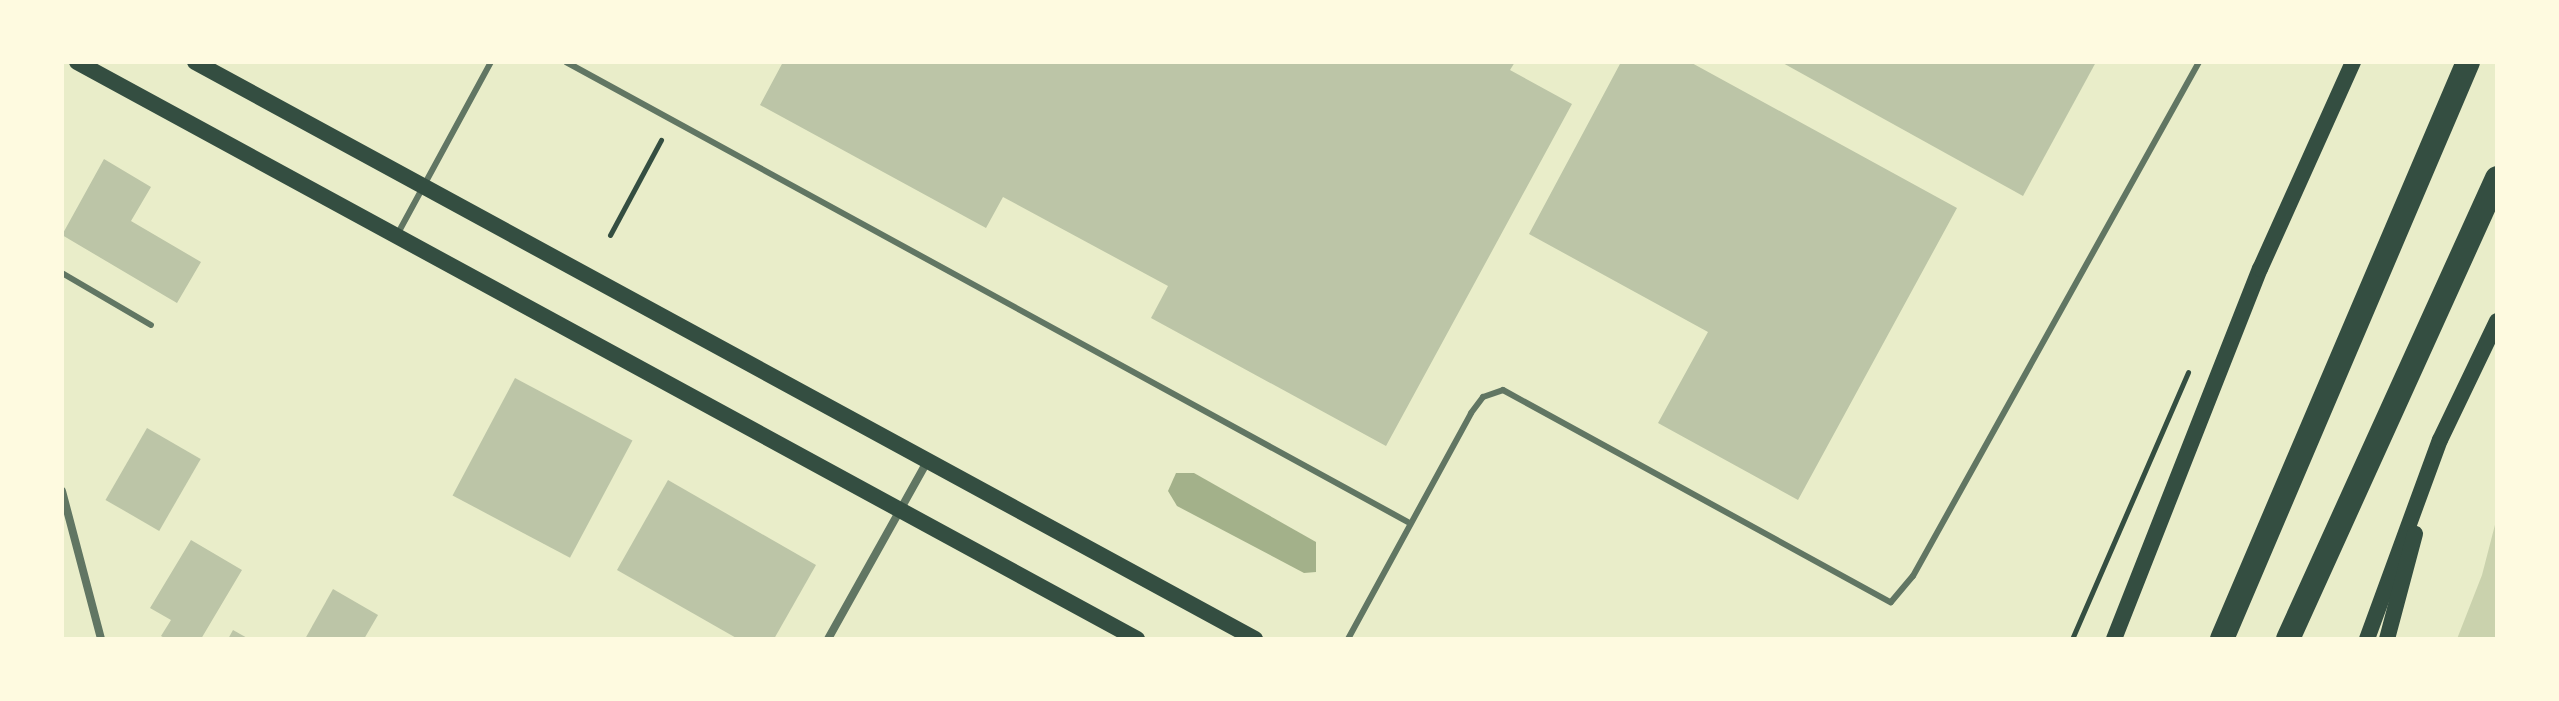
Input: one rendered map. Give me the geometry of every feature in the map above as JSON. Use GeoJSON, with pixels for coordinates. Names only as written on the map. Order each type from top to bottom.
{"type":"FeatureCollection","features":[{"type":"Feature","properties":{"kind":"highway"},"geometry":{"type":"LineString","coordinates":[[2222,639],[2468,62]]}},
{"type":"Feature","properties":{"kind":"highway"},"geometry":{"type":"LineString","coordinates":[[2288,639],[2497,178]]}},
{"type":"Feature","properties":{"kind":"main road"},"geometry":{"type":"LineString","coordinates":[[77,62],[1137,639]]}},
{"type":"Feature","properties":{"kind":"main road"},"geometry":{"type":"LineString","coordinates":[[195,62],[1255,639]]}},
{"type":"Feature","properties":{"kind":"main road"},"geometry":{"type":"LineString","coordinates":[[2114,639],[2260,269],[2353,62]]}},
{"type":"Feature","properties":{"kind":"main road"},"geometry":{"type":"LineString","coordinates":[[2367,639],[2440,440],[2497,321]]}},
{"type":"Feature","properties":{"kind":"main road"},"geometry":{"type":"LineString","coordinates":[[2387,639],[2440,440]]}},
{"type":"Feature","properties":{"kind":"street"},"geometry":{"type":"LineString","coordinates":[[828,639],[927,462]]}},
{"type":"Feature","properties":{"kind":"street"},"geometry":{"type":"LineString","coordinates":[[62,491],[98,618],[101,639]]}},
{"type":"Feature","properties":{"kind":"lane"},"geometry":{"type":"LineString","coordinates":[[397,236],[491,62]]}},
{"type":"Feature","properties":{"kind":"lane"},"geometry":{"type":"LineString","coordinates":[[566,62],[1408,522]]}},
{"type":"Feature","properties":{"kind":"lane"},"geometry":{"type":"LineString","coordinates":[[1348,639],[1408,522],[1471,413],[1483,397],[1503,390],[1891,602],[1920,564],[2199,62]]}},
{"type":"Feature","properties":{"kind":"lane"},"geometry":{"type":"LineString","coordinates":[[62,273],[151,325]]}},
{"type":"Feature","properties":{"kind":"path"},"geometry":{"type":"LineString","coordinates":[[610,235],[661,140]]}},
{"type":"Feature","properties":{"kind":"shaded area"},"geometry":{"type":"Polygon","coordinates":[[[1176,473],[1194,473],[1316,542],[1316,572],[1304,573],[1177,506],[1168,491],[1176,473]]]}},
{"type":"Feature","properties":{"kind":"shaded area"},"geometry":{"type":"Polygon","coordinates":[[[2497,517],[2497,639],[2457,639],[2482,575],[2497,517]]]}},
{"type":"Feature","properties":{"kind":"building"},"geometry":{"type":"Polygon","coordinates":[[[783,62],[1515,62],[1510,70],[1572,104],[1386,446],[1151,318],[1168,286],[1003,197],[986,228],[760,105],[783,62]]]}},
{"type":"Feature","properties":{"kind":"building"},"geometry":{"type":"Polygon","coordinates":[[[1621,62],[1690,62],[1957,208],[1798,500],[1658,423],[1708,332],[1529,234],[1621,62]]]}},
{"type":"Feature","properties":{"kind":"building"},"geometry":{"type":"Polygon","coordinates":[[[1781,62],[2096,62],[2023,196],[1781,62]]]}},
{"type":"Feature","properties":{"kind":"building"},"geometry":{"type":"Polygon","coordinates":[[[104,159],[151,187],[131,221],[201,262],[177,303],[62,235],[104,159]]]}},
{"type":"Feature","properties":{"kind":"building"},"geometry":{"type":"Polygon","coordinates":[[[515,378],[632,440],[570,558],[453,495],[515,378]]]}},
{"type":"Feature","properties":{"kind":"building"},"geometry":{"type":"Polygon","coordinates":[[[147,428],[201,459],[159,531],[106,500],[147,428]]]}},
{"type":"Feature","properties":{"kind":"building"},"geometry":{"type":"Polygon","coordinates":[[[668,480],[816,565],[774,639],[738,639],[617,570],[668,480]]]}},
{"type":"Feature","properties":{"kind":"building"},"geometry":{"type":"Polygon","coordinates":[[[191,540],[242,570],[201,639],[166,639],[161,636],[171,620],[150,608],[191,540]]]}},
{"type":"Feature","properties":{"kind":"building"},"geometry":{"type":"Polygon","coordinates":[[[333,589],[378,615],[364,639],[305,639],[333,589]]]}},
{"type":"Feature","properties":{"kind":"building"},"geometry":{"type":"Polygon","coordinates":[[[233,630],[249,639],[228,639],[233,630]]]}}]}
